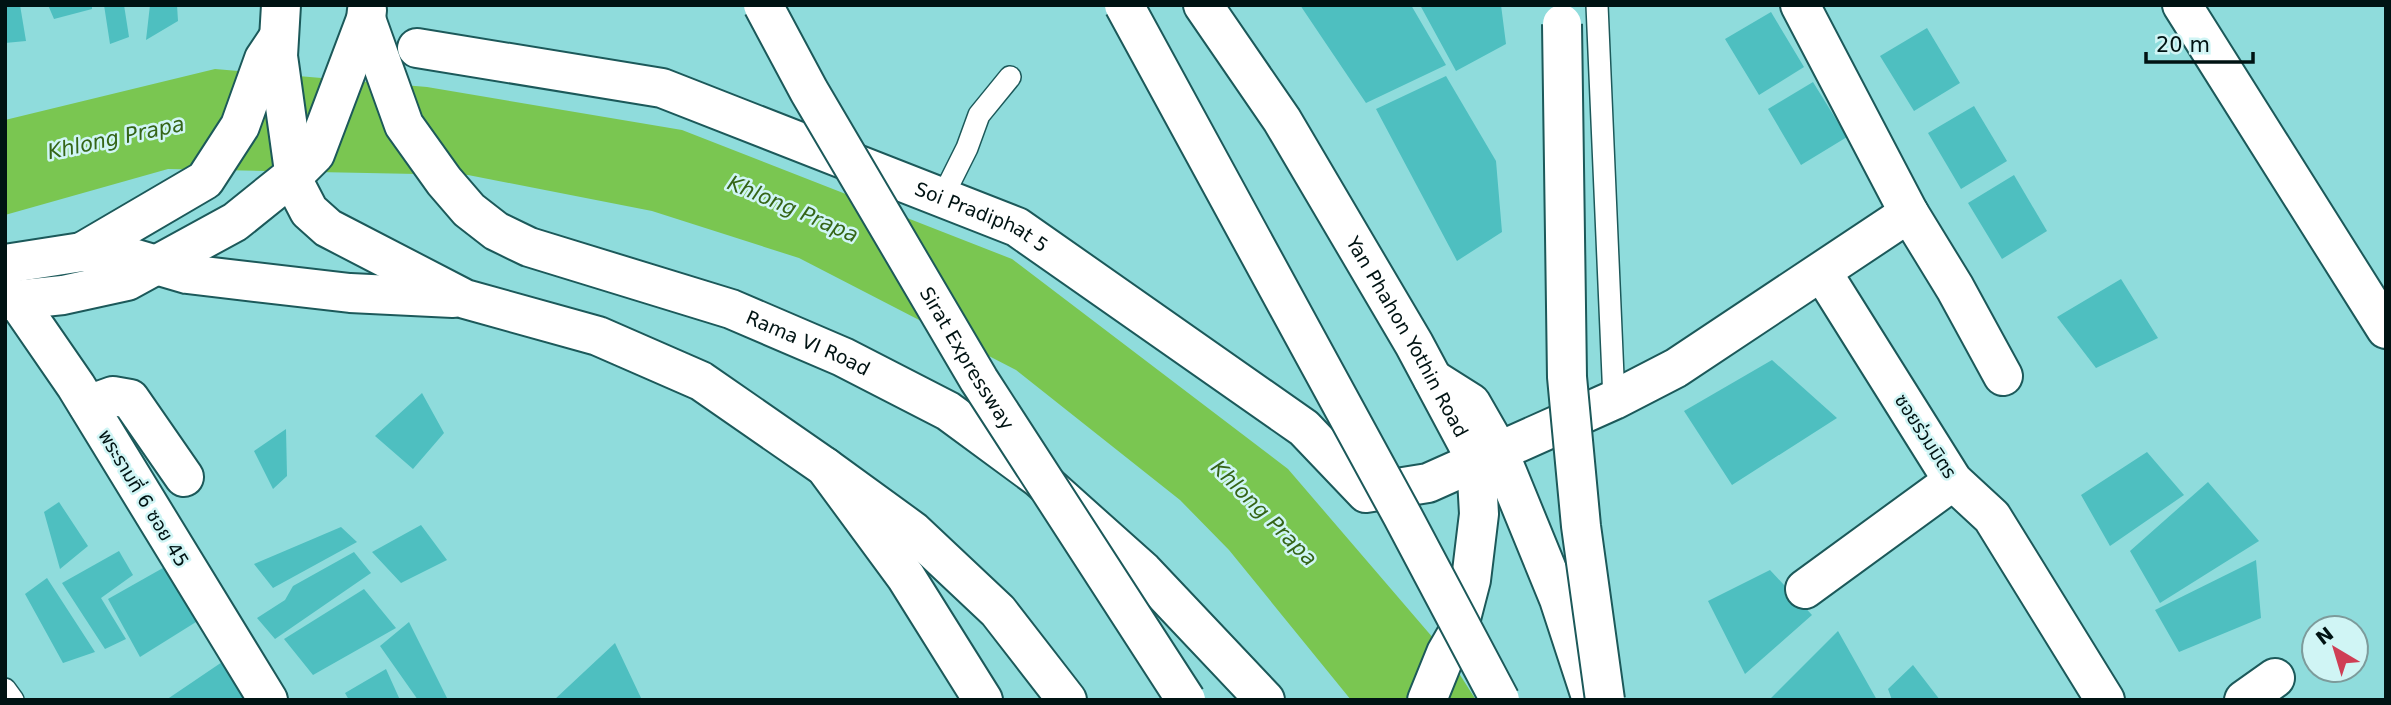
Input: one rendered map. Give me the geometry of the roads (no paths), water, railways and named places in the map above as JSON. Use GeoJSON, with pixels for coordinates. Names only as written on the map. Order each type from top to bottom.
{"type":"FeatureCollection","features":[{"type":"Feature","properties":{"kind":"main road","name":"Sirat Expressway"},"geometry":{"type":"LineString","coordinates":[[763,5],[809,91],[979,380],[1186,700]]}},
{"type":"Feature","properties":{"kind":"main road"},"geometry":{"type":"LineString","coordinates":[[1124,5],[1500,700]]}},
{"type":"Feature","properties":{"kind":"main road","name":"Yan Phahon Yothin Road"},"geometry":{"type":"LineString","coordinates":[[1203,5],[1282,120],[1433,379],[1487,455],[1471,580],[1457,634],[1446,653],[1427,700]]}},
{"type":"Feature","properties":{"kind":"main road"},"geometry":{"type":"LineString","coordinates":[[1800,5],[1909,213],[1955,288],[2003,376]]}},
{"type":"Feature","properties":{"kind":"main road"},"geometry":{"type":"LineString","coordinates":[[2182,5],[2386,329]]}},
{"type":"Feature","properties":{"kind":"main road"},"geometry":{"type":"LineString","coordinates":[[157,274],[235,222],[296,173],[315,154],[366,12]]}},
{"type":"Feature","properties":{"kind":"main road","name":"Rama VI Road"},"geometry":{"type":"LineString","coordinates":[[366,12],[404,125],[444,181],[469,209],[496,231],[529,247],[731,309],[843,357],[948,411],[1039,478],[1143,571],[1265,700]]}},
{"type":"Feature","properties":{"kind":"main road"},"geometry":{"type":"LineString","coordinates":[[1561,15],[1567,377],[1581,526],[1605,700]]}},
{"type":"Feature","properties":{"kind":"main road"},"geometry":{"type":"LineString","coordinates":[[279,22],[278,56],[296,186],[309,211],[328,228],[465,299],[598,336],[701,381],[913,531],[998,611],[1067,700]]}},
{"type":"Feature","properties":{"kind":"main road"},"geometry":{"type":"LineString","coordinates":[[9,288],[82,252],[205,180],[240,126],[279,22]]}},
{"type":"Feature","properties":{"kind":"main road","name":"Soi Pradiphat 5"},"geometry":{"type":"LineString","coordinates":[[416,48],[662,88],[1017,227],[1304,428],[1366,493],[1429,483],[1487,455]]}},
{"type":"Feature","properties":{"kind":"main road"},"geometry":{"type":"LineString","coordinates":[[1592,700],[1559,599],[1487,455],[1614,400],[1676,368],[1909,213]]}},
{"type":"Feature","properties":{"kind":"main road"},"geometry":{"type":"LineString","coordinates":[[82,252],[112,252],[157,274]]}},
{"type":"Feature","properties":{"kind":"main road","name":"ซอยร่วมมิตร"},"geometry":{"type":"LineString","coordinates":[[1822,272],[1953,481],[1992,517],[2105,700]]}},
{"type":"Feature","properties":{"kind":"main road"},"geometry":{"type":"LineString","coordinates":[[9,288],[63,295],[157,274],[351,293],[465,299]]}},
{"type":"Feature","properties":{"kind":"main road","name":"พระรามที่ 6 ซอย 45"},"geometry":{"type":"LineString","coordinates":[[9,288],[88,405],[268,700]]}},
{"type":"Feature","properties":{"kind":"main road"},"geometry":{"type":"LineString","coordinates":[[88,405],[113,396],[130,399],[184,477]]}},
{"type":"Feature","properties":{"kind":"main road"},"geometry":{"type":"LineString","coordinates":[[825,467],[906,577],[983,700]]}},
{"type":"Feature","properties":{"kind":"main road"},"geometry":{"type":"LineString","coordinates":[[1805,589],[1953,481]]}},
{"type":"Feature","properties":{"kind":"main road"},"geometry":{"type":"LineString","coordinates":[[2244,700],[2275,678]]}},
{"type":"Feature","properties":{"kind":"lane"},"geometry":{"type":"LineString","coordinates":[[1597,5],[1614,400]]}},
{"type":"Feature","properties":{"kind":"lane"},"geometry":{"type":"LineString","coordinates":[[942,198],[967,148],[979,115],[1010,77]]}},
{"type":"Feature","properties":{"kind":"lane"},"geometry":{"type":"LineString","coordinates":[[5,689],[13,700]]}},
{"type":"Feature","properties":{"kind":"water","name":"Khlong Prapa"},"geometry":{"type":"Polygon","coordinates":[[[215,69],[427,87],[682,130],[1012,259],[1288,469],[1446,653],[1476,700],[1351,700],[1229,550],[1180,500],[1016,370],[799,258],[652,211],[468,175],[168,169],[5,215],[5,120],[215,69]]]}}]}
